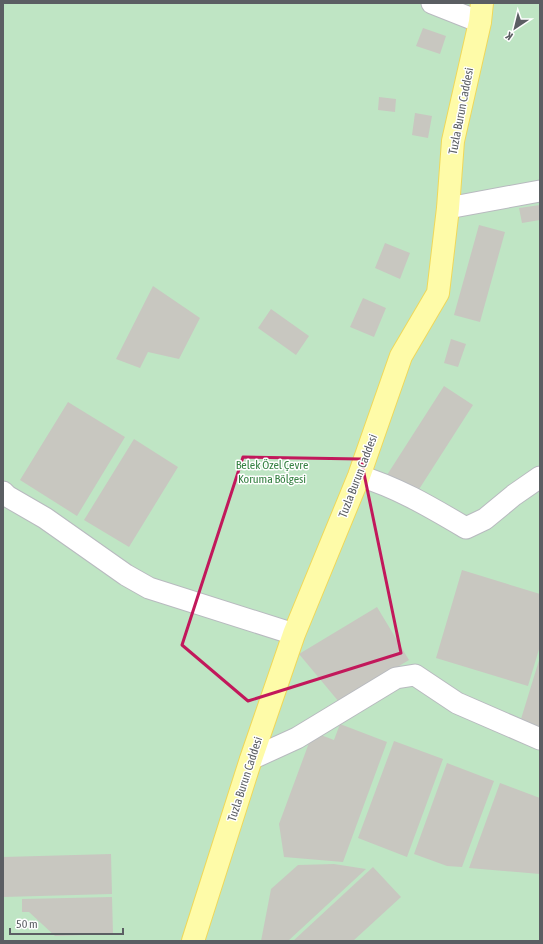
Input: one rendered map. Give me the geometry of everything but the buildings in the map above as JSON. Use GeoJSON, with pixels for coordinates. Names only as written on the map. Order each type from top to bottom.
{"type":"FeatureCollection","features":[{"type":"Feature","properties":{"kind":"main road","name":"Tuzla Burun Caddesi"},"geometry":{"type":"LineString","coordinates":[[193,941],[251,759],[294,634],[359,476],[401,356],[438,292],[448,208],[453,141],[481,12]]}},
{"type":"Feature","properties":{"kind":"street"},"geometry":{"type":"LineString","coordinates":[[432,3],[481,12]]}},
{"type":"Feature","properties":{"kind":"street"},"geometry":{"type":"LineString","coordinates":[[448,208],[540,191]]}},
{"type":"Feature","properties":{"kind":"street"},"geometry":{"type":"LineString","coordinates":[[359,476],[372,480],[425,504],[466,528],[485,519],[514,495],[540,477]]}},
{"type":"Feature","properties":{"kind":"street"},"geometry":{"type":"LineString","coordinates":[[3,492],[7,496],[45,518],[126,575],[149,588],[294,634]]}},
{"type":"Feature","properties":{"kind":"street"},"geometry":{"type":"LineString","coordinates":[[251,759],[296,738],[396,678],[415,675],[457,703],[540,739]]}},
{"type":"Feature","properties":{"kind":"highlighted area"},"geometry":{"type":"Polygon","coordinates":[[[243,457],[361,459],[401,653],[248,701],[182,645],[243,457]]]}},
{"type":"Feature","properties":{"kind":"green space","name":"Belek Özel Çevre Koruma Bölgesi"},"geometry":{"type":"Polygon","coordinates":[[[3,3],[540,3],[540,941],[3,941],[3,3]]]}}]}
